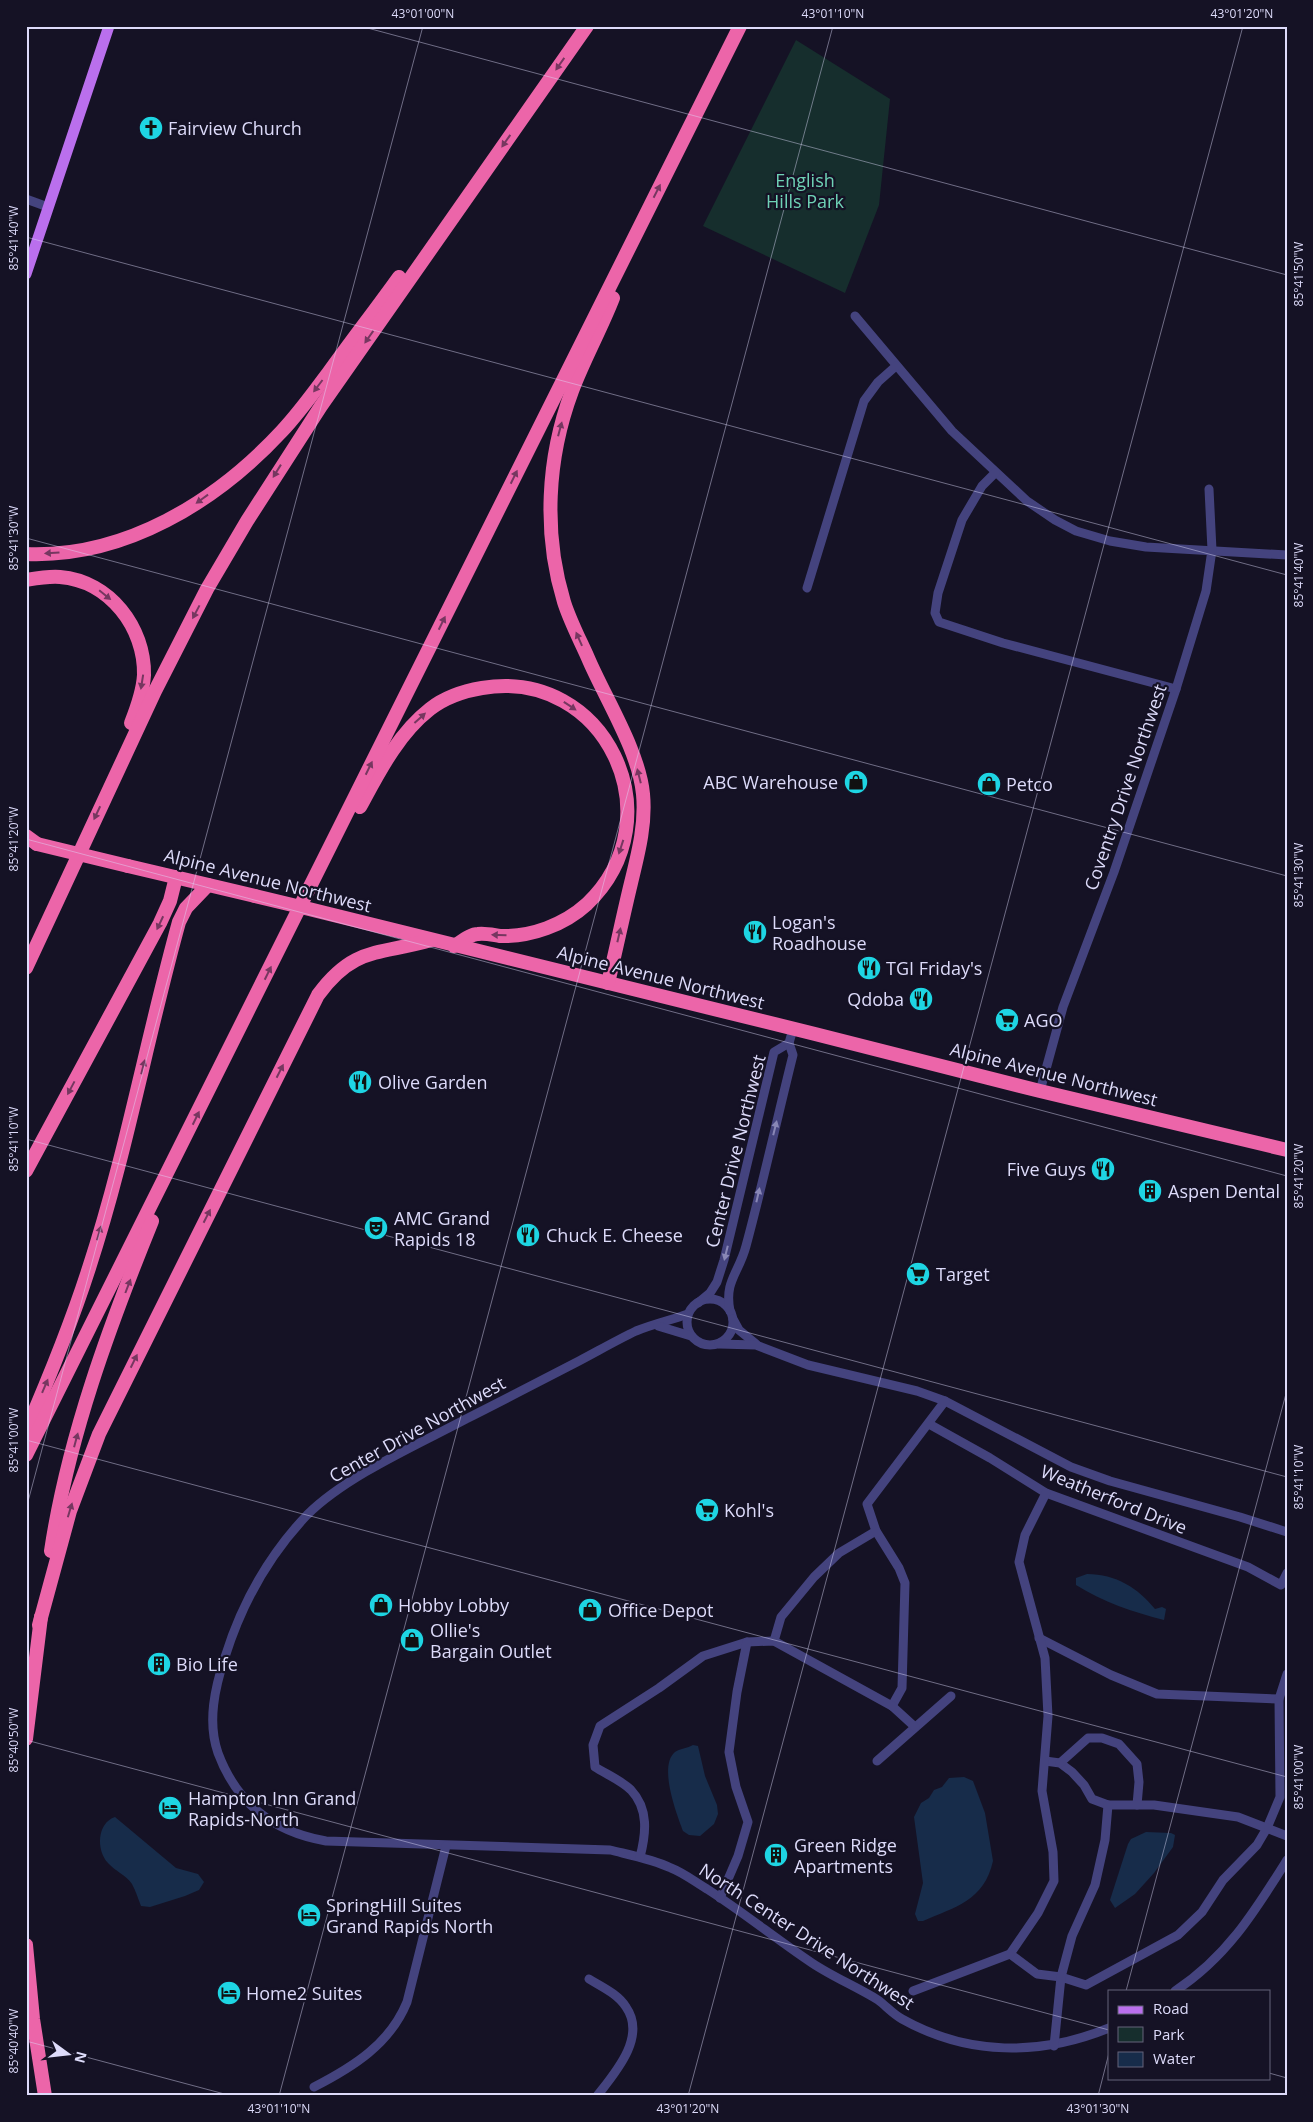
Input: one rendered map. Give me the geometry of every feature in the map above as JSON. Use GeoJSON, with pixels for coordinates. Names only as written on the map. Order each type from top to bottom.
{"type":"FeatureCollection","features":[{"type":"Feature","properties":{"kind":"highway"},"geometry":{"type":"LineString","coordinates":[[26,968],[118,769],[181,640],[247,520],[290,452],[587,26]]}},
{"type":"Feature","properties":{"kind":"highway"},"geometry":{"type":"LineString","coordinates":[[26,1456],[740,26]]}},
{"type":"Feature","properties":{"kind":"highway"},"geometry":{"type":"LineString","coordinates":[[608,983],[640,843],[644,816],[643,794],[633,754],[599,683],[565,603],[553,550],[550,520],[551,490],[556,442],[567,404],[610,305],[648,208]]}},
{"type":"Feature","properties":{"kind":"highway"},"geometry":{"type":"LineString","coordinates":[[26,554],[106,545],[141,534],[195,504],[230,479],[260,454],[283,430],[411,262],[447,225]]}},
{"type":"Feature","properties":{"kind":"highway"},"geometry":{"type":"LineString","coordinates":[[26,580],[61,577],[79,580],[98,589],[126,616],[137,635],[142,652],[144,676],[139,701],[128,731],[118,769]]}},
{"type":"Feature","properties":{"kind":"highway"},"geometry":{"type":"LineString","coordinates":[[332,843],[352,820],[404,735],[431,708],[452,697],[471,690],[499,685],[522,687],[543,692],[561,700],[582,714],[597,728],[612,749],[622,772],[627,794],[626,831],[623,846],[613,869],[602,887],[586,904],[555,925],[520,935],[476,934],[454,946]]}},
{"type":"Feature","properties":{"kind":"highway","name":"Alpine Avenue Northwest"},"geometry":{"type":"LineString","coordinates":[[30,841],[350,918],[430,940],[793,1028],[1040,1091],[1287,1150]]}},
{"type":"Feature","properties":{"kind":"highway"},"geometry":{"type":"LineString","coordinates":[[26,1171],[141,960],[170,901],[176,877]]}},
{"type":"Feature","properties":{"kind":"highway"},"geometry":{"type":"LineString","coordinates":[[170,901],[182,890],[208,885]]}},
{"type":"Feature","properties":{"kind":"highway"},"geometry":{"type":"LineString","coordinates":[[26,1431],[60,1348],[91,1260],[134,1105],[179,922],[186,908],[208,885]]}},
{"type":"Feature","properties":{"kind":"highway"},"geometry":{"type":"LineString","coordinates":[[39,1625],[70,1511],[99,1434],[318,995],[330,979],[357,958],[374,952],[404,948],[430,940]]}},
{"type":"Feature","properties":{"kind":"highway"},"geometry":{"type":"LineString","coordinates":[[26,1739],[39,1625],[65,1478],[82,1416],[116,1315],[166,1191],[174,1162]]}},
{"type":"Feature","properties":{"kind":"highway"},"geometry":{"type":"LineString","coordinates":[[26,1945],[33,2019],[45,2096]]}},
{"type":"Feature","properties":{"kind":"main road"},"geometry":{"type":"LineString","coordinates":[[26,274],[109,26]]}},
{"type":"Feature","properties":{"kind":"street"},"geometry":{"type":"LineString","coordinates":[[26,199],[48,207]]}},
{"type":"Feature","properties":{"kind":"street"},"geometry":{"type":"LineString","coordinates":[[855,316],[952,431],[995,473],[1028,501],[1055,520],[1076,531],[1110,541],[1146,547],[1287,555]]}},
{"type":"Feature","properties":{"kind":"street"},"geometry":{"type":"LineString","coordinates":[[807,588],[864,401],[878,382],[896,366]]}},
{"type":"Feature","properties":{"kind":"street"},"geometry":{"type":"LineString","coordinates":[[995,473],[982,486],[962,520],[938,593],[935,613],[939,622],[1003,643],[1176,689]]}},
{"type":"Feature","properties":{"kind":"street","name":"Coventry Drive Northwest"},"geometry":{"type":"LineString","coordinates":[[1040,1091],[1063,1007],[1114,872],[1176,689],[1206,591],[1212,550],[1210,488]]}},
{"type":"Feature","properties":{"kind":"street"},"geometry":{"type":"LineString","coordinates":[[789,1043],[793,1028]]}},
{"type":"Feature","properties":{"kind":"street","name":"Center Drive Northwest"},"geometry":{"type":"LineString","coordinates":[[698,1303],[710,1292],[719,1277],[774,1052],[789,1043],[793,1056],[748,1240],[741,1261],[728,1288],[727,1297],[731,1315]]}},
{"type":"Feature","properties":{"kind":"street"},"geometry":{"type":"LineString","coordinates":[[691,1336],[688,1329],[688,1314],[698,1303],[712,1299],[719,1301],[731,1315],[739,1330],[756,1345]]}},
{"type":"Feature","properties":{"kind":"street","name":"Center Drive Northwest"},"geometry":{"type":"LineString","coordinates":[[574,1848],[446,1846],[326,1841],[303,1837],[284,1830],[243,1799],[225,1771],[215,1744],[213,1709],[218,1677],[230,1639],[247,1599],[267,1563],[308,1514],[332,1494],[387,1460],[636,1331],[688,1314]]}},
{"type":"Feature","properties":{"kind":"street"},"geometry":{"type":"LineString","coordinates":[[719,1344],[730,1333],[731,1315]]}},
{"type":"Feature","properties":{"kind":"street"},"geometry":{"type":"LineString","coordinates":[[655,1325],[664,1326],[691,1336],[703,1344],[756,1345],[808,1365],[917,1391],[945,1401],[1071,1467],[1110,1482],[1240,1517],[1287,1532]]}},
{"type":"Feature","properties":{"kind":"street"},"geometry":{"type":"LineString","coordinates":[[892,1706],[902,1688],[905,1582],[899,1568],[876,1531],[867,1504],[945,1401]]}},
{"type":"Feature","properties":{"kind":"street","name":"Weatherford Drive"},"geometry":{"type":"LineString","coordinates":[[929,1424],[990,1458],[1046,1493],[1248,1567],[1284,1585],[1287,1573]]}},
{"type":"Feature","properties":{"kind":"street"},"geometry":{"type":"LineString","coordinates":[[913,1991],[1010,1954],[1038,1913],[1054,1881],[1053,1852],[1042,1791],[1048,1692],[1045,1658],[1019,1562],[1024,1535],[1046,1493]]}},
{"type":"Feature","properties":{"kind":"street"},"geometry":{"type":"LineString","coordinates":[[774,1641],[781,1617],[814,1577],[838,1553],[876,1531]]}},
{"type":"Feature","properties":{"kind":"street"},"geometry":{"type":"LineString","coordinates":[[1039,1638],[1111,1675],[1157,1694],[1279,1699]]}},
{"type":"Feature","properties":{"kind":"street"},"geometry":{"type":"LineString","coordinates":[[640,1857],[646,1825],[642,1809],[631,1790],[595,1767],[592,1745],[600,1726],[660,1688],[703,1656],[747,1642],[774,1641],[892,1706],[915,1727]]}},
{"type":"Feature","properties":{"kind":"street"},"geometry":{"type":"LineString","coordinates":[[720,1898],[738,1856],[748,1822],[736,1787],[729,1752],[737,1692],[747,1642]]}},
{"type":"Feature","properties":{"kind":"street"},"geometry":{"type":"LineString","coordinates":[[1010,1954],[1037,1974],[1061,1977],[1086,1985],[1178,1935],[1202,1912],[1223,1880],[1256,1846],[1267,1828],[1280,1797],[1279,1699],[1287,1674]]}},
{"type":"Feature","properties":{"kind":"street"},"geometry":{"type":"LineString","coordinates":[[877,1760],[951,1696]]}},
{"type":"Feature","properties":{"kind":"street"},"geometry":{"type":"LineString","coordinates":[[1060,1763],[1088,1738],[1102,1738],[1119,1744],[1137,1764],[1139,1782],[1137,1805]]}},
{"type":"Feature","properties":{"kind":"street"},"geometry":{"type":"LineString","coordinates":[[1045,1761],[1060,1763],[1084,1785],[1092,1799],[1108,1805],[1154,1805],[1238,1817],[1287,1836]]}},
{"type":"Feature","properties":{"kind":"street"},"geometry":{"type":"LineString","coordinates":[[1054,2046],[1061,1977],[1072,1936],[1095,1885],[1105,1840],[1108,1805]]}},
{"type":"Feature","properties":{"kind":"street"},"geometry":{"type":"LineString","coordinates":[[314,2087],[336,2075],[374,2049],[385,2040],[400,2018],[407,2002],[446,1846]]}},
{"type":"Feature","properties":{"kind":"street","name":"North Center Drive Northwest"},"geometry":{"type":"LineString","coordinates":[[574,1848],[610,1850],[640,1857],[672,1868],[720,1898],[813,1963],[878,2001],[900,2018],[953,2040],[1020,2050],[1054,2046],[1083,2039],[1108,2028]]}},
{"type":"Feature","properties":{"kind":"street"},"geometry":{"type":"LineString","coordinates":[[1176,1990],[1219,1955],[1252,1916],[1287,1860]]}},
{"type":"Feature","properties":{"kind":"street"},"geometry":{"type":"LineString","coordinates":[[589,1979],[621,2001],[627,2007],[632,2020],[632,2033],[627,2055],[597,2096]]}},
{"type":"Feature","properties":{"kind":"green space","name":"English Hills Park"},"geometry":{"type":"Polygon","coordinates":[[[796,40],[890,99],[879,205],[845,293],[703,226],[796,40]]]}},
{"type":"Feature","properties":{"kind":"water"},"geometry":{"type":"Polygon","coordinates":[[[1087,1574],[1117,1580],[1134,1589],[1155,1609],[1162,1607],[1166,1609],[1164,1620],[1118,1606],[1076,1585],[1076,1578],[1087,1574]]]}},
{"type":"Feature","properties":{"kind":"water"},"geometry":{"type":"Polygon","coordinates":[[[693,1745],[698,1746],[705,1776],[717,1805],[718,1814],[714,1824],[700,1836],[689,1835],[683,1831],[673,1803],[668,1779],[670,1759],[675,1752],[693,1745]]]}},
{"type":"Feature","properties":{"kind":"water"},"geometry":{"type":"Polygon","coordinates":[[[964,1777],[973,1781],[985,1813],[993,1861],[989,1874],[983,1885],[967,1901],[923,1921],[918,1921],[915,1914],[923,1883],[914,1817],[921,1803],[929,1798],[934,1790],[942,1787],[949,1778],[964,1777]]]}},
{"type":"Feature","properties":{"kind":"water"},"geometry":{"type":"Polygon","coordinates":[[[115,1817],[176,1868],[198,1874],[204,1882],[199,1890],[150,1907],[141,1906],[132,1884],[108,1863],[101,1851],[100,1837],[102,1831],[109,1820],[115,1817]]]}},
{"type":"Feature","properties":{"kind":"water"},"geometry":{"type":"Polygon","coordinates":[[[1146,1832],[1171,1833],[1175,1835],[1173,1847],[1154,1873],[1135,1894],[1115,1908],[1110,1900],[1128,1844],[1131,1839],[1146,1832]]]}},
{"type":"Feature","properties":{"kind":"place","name":"Fairview Church"},"geometry":{"type":"Point","coordinates":[151,128]}},
{"type":"Feature","properties":{"kind":"place","name":"ABC Warehouse"},"geometry":{"type":"Point","coordinates":[856,782]}},
{"type":"Feature","properties":{"kind":"place","name":"Petco"},"geometry":{"type":"Point","coordinates":[989,784]}},
{"type":"Feature","properties":{"kind":"place","name":"Logan's Roadhouse"},"geometry":{"type":"Point","coordinates":[755,932]}},
{"type":"Feature","properties":{"kind":"place","name":"TGI Friday's"},"geometry":{"type":"Point","coordinates":[869,968]}},
{"type":"Feature","properties":{"kind":"place","name":"Qdoba"},"geometry":{"type":"Point","coordinates":[921,999]}},
{"type":"Feature","properties":{"kind":"place","name":"AGO"},"geometry":{"type":"Point","coordinates":[1007,1020]}},
{"type":"Feature","properties":{"kind":"place","name":"Olive Garden"},"geometry":{"type":"Point","coordinates":[360,1082]}},
{"type":"Feature","properties":{"kind":"place","name":"Five Guys"},"geometry":{"type":"Point","coordinates":[1103,1169]}},
{"type":"Feature","properties":{"kind":"place","name":"Aspen Dental"},"geometry":{"type":"Point","coordinates":[1150,1191]}},
{"type":"Feature","properties":{"kind":"place","name":"AMC Grand Rapids 18"},"geometry":{"type":"Point","coordinates":[376,1228]}},
{"type":"Feature","properties":{"kind":"place","name":"Chuck E. Cheese"},"geometry":{"type":"Point","coordinates":[528,1235]}},
{"type":"Feature","properties":{"kind":"place","name":"Target"},"geometry":{"type":"Point","coordinates":[918,1274]}},
{"type":"Feature","properties":{"kind":"place","name":"Kohl's"},"geometry":{"type":"Point","coordinates":[707,1510]}},
{"type":"Feature","properties":{"kind":"place","name":"Hobby Lobby"},"geometry":{"type":"Point","coordinates":[381,1605]}},
{"type":"Feature","properties":{"kind":"place","name":"Office Depot"},"geometry":{"type":"Point","coordinates":[590,1610]}},
{"type":"Feature","properties":{"kind":"place","name":"Ollie's Bargain Outlet"},"geometry":{"type":"Point","coordinates":[412,1640]}},
{"type":"Feature","properties":{"kind":"place","name":"Bio Life"},"geometry":{"type":"Point","coordinates":[159,1664]}},
{"type":"Feature","properties":{"kind":"place","name":"Hampton Inn Grand Rapids-North"},"geometry":{"type":"Point","coordinates":[170,1808]}},
{"type":"Feature","properties":{"kind":"place","name":"Green Ridge Apartments"},"geometry":{"type":"Point","coordinates":[776,1855]}},
{"type":"Feature","properties":{"kind":"place","name":"SpringHill Suites Grand Rapids North"},"geometry":{"type":"Point","coordinates":[309,1915]}},
{"type":"Feature","properties":{"kind":"place","name":"Home2 Suites"},"geometry":{"type":"Point","coordinates":[229,1993]}}]}
